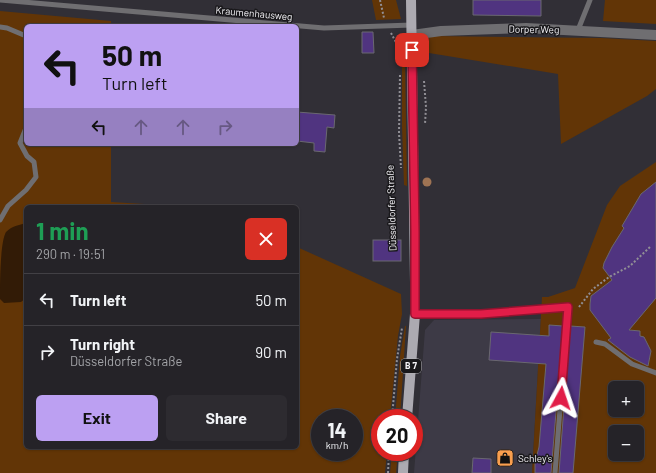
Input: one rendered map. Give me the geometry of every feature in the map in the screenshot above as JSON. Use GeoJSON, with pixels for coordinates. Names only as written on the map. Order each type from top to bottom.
{"type":"FeatureCollection","features":[{"type":"Feature","properties":{"kind":"main road","name":"B 7"},"geometry":{"type":"LineString","coordinates":[[408,409],[415,314],[411,0]]}},
{"type":"Feature","properties":{"kind":"main road"},"geometry":{"type":"LineString","coordinates":[[403,473],[404,461]]}},
{"type":"Feature","properties":{"kind":"street","name":"Dorper Weg"},"geometry":{"type":"LineString","coordinates":[[412,30],[425,34],[441,31],[526,28],[656,35]]}},
{"type":"Feature","properties":{"kind":"lane","name":"Kraumenhausweg"},"geometry":{"type":"LineString","coordinates":[[0,0],[278,24]]}},
{"type":"Feature","properties":{"kind":"lane"},"geometry":{"type":"LineString","coordinates":[[578,30],[590,0]]}},
{"type":"Feature","properties":{"kind":"lane","name":"Kraumenhausweg"},"geometry":{"type":"LineString","coordinates":[[299,26],[324,28],[387,26],[412,30]]}},
{"type":"Feature","properties":{"kind":"lane"},"geometry":{"type":"LineString","coordinates":[[0,27],[7,28],[24,35]]}},
{"type":"Feature","properties":{"kind":"lane"},"geometry":{"type":"LineString","coordinates":[[0,220],[8,206],[26,190],[36,177],[34,162],[27,156],[20,143],[24,133]]}},
{"type":"Feature","properties":{"kind":"lane"},"geometry":{"type":"LineString","coordinates":[[415,314],[481,314],[568,307],[555,473]]}},
{"type":"Feature","properties":{"kind":"lane"},"geometry":{"type":"LineString","coordinates":[[596,342],[604,344],[632,364],[656,372]]}},
{"type":"Feature","properties":{"kind":"path"},"geometry":{"type":"LineString","coordinates":[[380,0],[387,26],[400,50]]}},
{"type":"Feature","properties":{"kind":"path","name":"Düsseldorfer Straße"},"geometry":{"type":"LineString","coordinates":[[400,72],[399,133],[401,170]]}},
{"type":"Feature","properties":{"kind":"path"},"geometry":{"type":"LineString","coordinates":[[579,307],[593,289],[609,277],[630,266],[650,247]]}},
{"type":"Feature","properties":{"kind":"path"},"geometry":{"type":"LineString","coordinates":[[393,409],[397,359],[403,321]]}},
{"type":"Feature","properties":{"kind":"path"},"geometry":{"type":"LineString","coordinates":[[388,473],[389,461]]}},
{"type":"Feature","properties":{"kind":"shaded area"},"geometry":{"type":"Polygon","coordinates":[[[372,0],[396,0],[401,19],[376,20],[372,0]]]}},
{"type":"Feature","properties":{"kind":"shaded area"},"geometry":{"type":"Polygon","coordinates":[[[605,0],[656,0],[656,24],[603,21],[605,0]]]}},
{"type":"Feature","properties":{"kind":"shaded area"},"geometry":{"type":"Polygon","coordinates":[[[0,11],[111,21],[111,24],[24,24],[24,146],[111,146],[111,202],[161,205],[24,205],[24,449],[299,449],[299,248],[401,294],[402,314],[398,336],[391,409],[371,409],[371,461],[386,461],[385,473],[0,473],[0,11]]]}},
{"type":"Feature","properties":{"kind":"shaded area"},"geometry":{"type":"Polygon","coordinates":[[[429,36],[601,38],[656,41],[656,89],[647,96],[561,144],[558,74],[429,53],[429,36]]]}},
{"type":"Feature","properties":{"kind":"shaded area"},"geometry":{"type":"Polygon","coordinates":[[[405,54],[407,186],[404,185],[402,126],[402,57],[405,54]]]}},
{"type":"Feature","properties":{"kind":"shaded area"},"geometry":{"type":"Polygon","coordinates":[[[656,162],[656,473],[532,473],[542,297],[548,297],[575,288],[607,205],[620,186],[656,162]]]}},
{"type":"Feature","properties":{"kind":"shaded area"},"geometry":{"type":"Polygon","coordinates":[[[24,224],[24,300],[21,302],[4,303],[0,299],[1,264],[4,237],[6,232],[16,226],[24,224]]]}},
{"type":"Feature","properties":{"kind":"shaded area"},"geometry":{"type":"Polygon","coordinates":[[[541,319],[532,473],[414,473],[415,461],[423,461],[423,409],[419,409],[425,330],[434,320],[541,319]]]}},
{"type":"Feature","properties":{"kind":"shaded area"},"geometry":{"type":"Polygon","coordinates":[[[406,326],[401,409],[396,409],[400,356],[406,326]]]}},
{"type":"Feature","properties":{"kind":"shaded area"},"geometry":{"type":"Polygon","coordinates":[[[391,461],[397,461],[396,473],[390,473],[391,461]]]}},
{"type":"Feature","properties":{"kind":"building"},"geometry":{"type":"Polygon","coordinates":[[[473,0],[541,0],[541,16],[473,15],[473,0]]]}},
{"type":"Feature","properties":{"kind":"building"},"geometry":{"type":"Polygon","coordinates":[[[362,32],[373,32],[374,53],[362,53],[362,32]]]}},
{"type":"Feature","properties":{"kind":"building"},"geometry":{"type":"Polygon","coordinates":[[[299,112],[335,115],[334,128],[327,127],[325,152],[314,151],[314,143],[299,141],[299,112]]]}},
{"type":"Feature","properties":{"kind":"building"},"geometry":{"type":"Polygon","coordinates":[[[656,182],[656,298],[629,330],[640,331],[640,336],[644,337],[651,351],[648,366],[630,357],[608,340],[611,338],[590,310],[590,304],[591,296],[612,280],[603,268],[612,247],[624,228],[622,226],[641,194],[656,182]]]}},
{"type":"Feature","properties":{"kind":"building"},"geometry":{"type":"Polygon","coordinates":[[[373,240],[401,240],[401,261],[373,261],[373,240]]]}},
{"type":"Feature","properties":{"kind":"building"},"geometry":{"type":"Polygon","coordinates":[[[549,325],[563,326],[551,473],[535,473],[535,463],[539,447],[546,364],[489,360],[491,332],[549,336],[549,325]]]}},
{"type":"Feature","properties":{"kind":"building"},"geometry":{"type":"Polygon","coordinates":[[[570,326],[585,327],[573,473],[559,473],[570,326]]]}},
{"type":"Feature","properties":{"kind":"building"},"geometry":{"type":"Polygon","coordinates":[[[473,458],[491,459],[491,473],[472,473],[473,458]]]}},
{"type":"Feature","properties":{"kind":"place","name":"Schley's"},"geometry":{"type":"Point","coordinates":[505,458]}},
{"type":"Feature","properties":{"kind":"route"},"geometry":{"type":"LineString","coordinates":[[412,50],[415,314],[506,313],[568,307],[561,398]]}}]}
